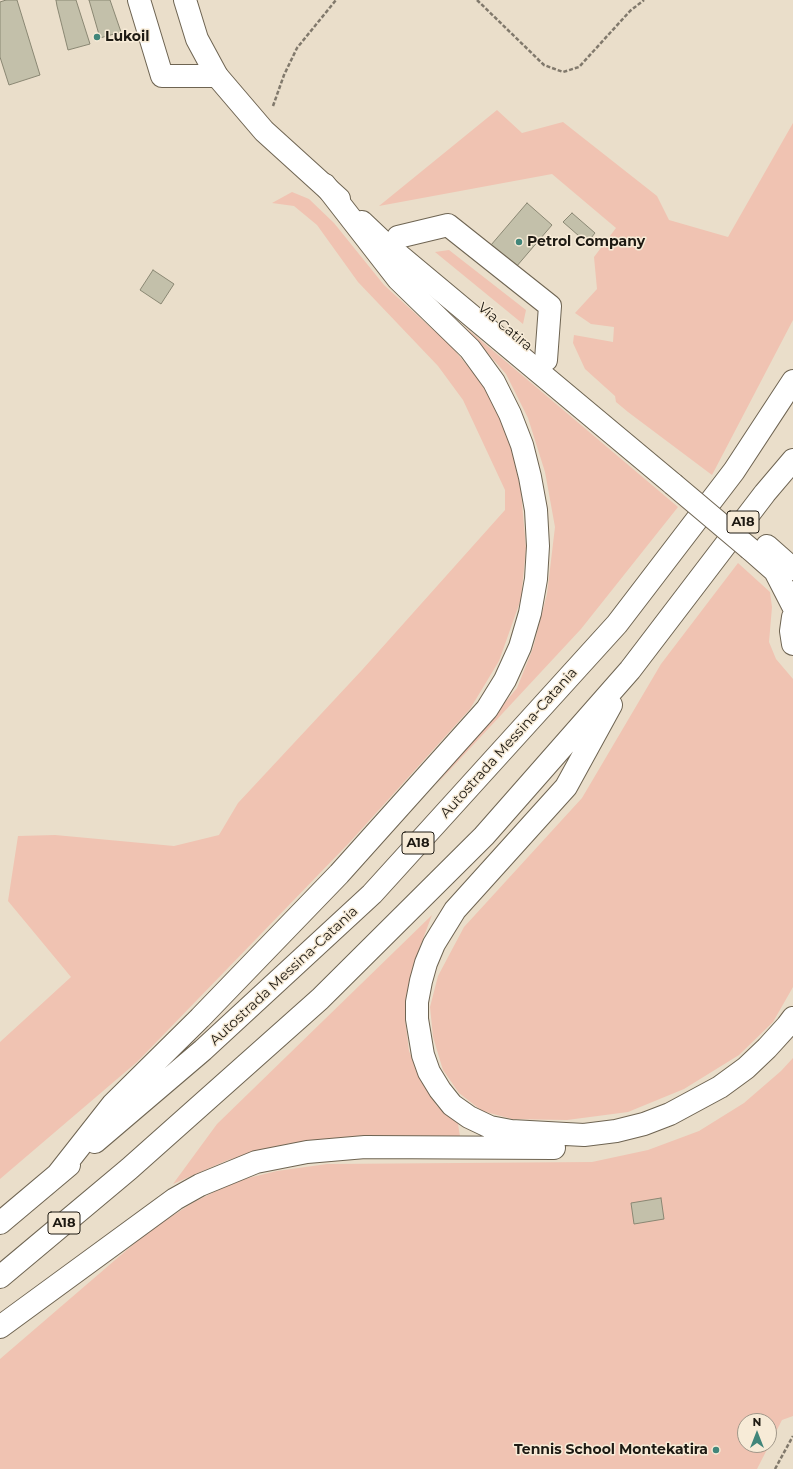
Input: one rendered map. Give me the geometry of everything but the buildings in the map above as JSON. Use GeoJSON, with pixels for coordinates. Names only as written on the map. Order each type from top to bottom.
{"type":"FeatureCollection","features":[{"type":"Feature","properties":{"kind":"main road"},"geometry":{"type":"LineString","coordinates":[[139,0],[162,76],[217,76]]}},
{"type":"Feature","properties":{"kind":"main road"},"geometry":{"type":"LineString","coordinates":[[185,0],[197,39],[217,76],[264,131],[325,185],[382,241],[677,479],[754,544],[793,569]]}},
{"type":"Feature","properties":{"kind":"main road"},"geometry":{"type":"LineString","coordinates":[[58,1174],[113,1104],[339,874],[487,709],[505,680],[520,647],[530,613],[537,566],[538,546],[536,510],[522,445],[510,414],[494,382],[470,349],[398,279],[325,185]]}},
{"type":"Feature","properties":{"kind":"main road","name":"Via Catira"},"geometry":{"type":"LineString","coordinates":[[325,185],[398,237],[546,360],[677,479]]}},
{"type":"Feature","properties":{"kind":"main road"},"geometry":{"type":"LineString","coordinates":[[398,237],[448,225],[550,306],[546,360]]}},
{"type":"Feature","properties":{"kind":"main road","name":"Autostrada Messina-Catania"},"geometry":{"type":"LineString","coordinates":[[4,1219],[203,1050],[372,894],[617,624],[734,471],[793,381]]}},
{"type":"Feature","properties":{"kind":"main road"},"geometry":{"type":"LineString","coordinates":[[734,471],[793,399]]}},
{"type":"Feature","properties":{"kind":"main road"},"geometry":{"type":"LineString","coordinates":[[695,586],[715,545],[793,444]]}},
{"type":"Feature","properties":{"kind":"main road","name":"A18"},"geometry":{"type":"LineString","coordinates":[[0,1277],[129,1169],[320,999],[484,836],[630,670],[765,493],[793,460]]}},
{"type":"Feature","properties":{"kind":"main road"},"geometry":{"type":"LineString","coordinates":[[754,544],[775,571],[793,606]]}},
{"type":"Feature","properties":{"kind":"main road"},"geometry":{"type":"LineString","coordinates":[[793,617],[791,631],[793,644]]}},
{"type":"Feature","properties":{"kind":"main road"},"geometry":{"type":"LineString","coordinates":[[630,670],[566,786],[455,910],[434,944],[426,964],[417,1002],[419,1036],[423,1055],[430,1072],[440,1090],[452,1105],[469,1117],[490,1127],[511,1131],[584,1135],[616,1131],[644,1124],[670,1114],[720,1087],[746,1068],[767,1048],[793,1018]]}},
{"type":"Feature","properties":{"kind":"main road"},"geometry":{"type":"LineString","coordinates":[[0,1327],[174,1199],[200,1185],[256,1162],[307,1152],[365,1147],[586,1148],[618,1144],[648,1137],[676,1127],[727,1098],[755,1079],[793,1040]]}},
{"type":"Feature","properties":{"kind":"main road"},"geometry":{"type":"LineString","coordinates":[[0,1293],[129,1169]]}},
{"type":"Feature","properties":{"kind":"path"},"geometry":{"type":"LineString","coordinates":[[264,131],[284,75],[297,48],[336,0]]}},
{"type":"Feature","properties":{"kind":"path"},"geometry":{"type":"LineString","coordinates":[[477,0],[544,65],[563,72],[579,67],[630,11],[644,0]]}},
{"type":"Feature","properties":{"kind":"path"},"geometry":{"type":"LineString","coordinates":[[775,1469],[793,1436]]}},
{"type":"Feature","properties":{"kind":"shaded area"},"geometry":{"type":"Polygon","coordinates":[[[497,110],[522,133],[563,122],[657,196],[669,220],[728,237],[793,123],[793,320],[712,475],[616,402],[615,396],[585,369],[573,343],[574,335],[613,342],[614,327],[591,324],[575,313],[597,289],[594,257],[616,228],[552,174],[379,206],[497,110]]]}},
{"type":"Feature","properties":{"kind":"shaded area"},"geometry":{"type":"Polygon","coordinates":[[[292,192],[309,199],[334,223],[384,285],[451,346],[476,376],[497,408],[513,451],[521,492],[526,548],[521,599],[499,661],[470,709],[349,843],[137,1062],[0,1179],[0,1042],[71,977],[8,901],[18,836],[55,835],[174,846],[219,835],[238,803],[362,670],[505,510],[505,490],[463,400],[438,366],[358,282],[317,225],[294,206],[272,203],[292,192]]]}},
{"type":"Feature","properties":{"kind":"shaded area"},"geometry":{"type":"Polygon","coordinates":[[[449,250],[526,310],[523,324],[435,252],[449,250]]]}},
{"type":"Feature","properties":{"kind":"shaded area"},"geometry":{"type":"Polygon","coordinates":[[[465,327],[678,507],[581,629],[435,786],[517,688],[533,648],[547,594],[555,527],[545,472],[528,418],[506,374],[465,327]]]}},
{"type":"Feature","properties":{"kind":"shaded area"},"geometry":{"type":"Polygon","coordinates":[[[738,563],[770,592],[772,607],[769,642],[776,659],[793,679],[793,987],[773,1022],[739,1055],[684,1089],[628,1112],[567,1120],[512,1119],[482,1111],[459,1093],[443,1070],[433,1037],[430,1007],[438,976],[464,927],[582,798],[661,664],[738,563]]]}},
{"type":"Feature","properties":{"kind":"shaded area"},"geometry":{"type":"Polygon","coordinates":[[[432,915],[415,960],[408,989],[405,1019],[409,1051],[420,1078],[437,1106],[458,1124],[460,1136],[291,1143],[228,1160],[173,1184],[217,1124],[432,915]]]}},
{"type":"Feature","properties":{"kind":"shaded area"},"geometry":{"type":"Polygon","coordinates":[[[793,1058],[793,1416],[782,1420],[777,1430],[777,1413],[737,1413],[737,1453],[765,1453],[757,1469],[0,1469],[0,1359],[150,1230],[194,1202],[236,1181],[277,1171],[327,1164],[592,1162],[648,1150],[699,1131],[744,1103],[781,1071],[793,1058]]]}},
{"type":"Feature","properties":{"kind":"place","name":"Lukoil"},"geometry":{"type":"Point","coordinates":[97,37]}},
{"type":"Feature","properties":{"kind":"place","name":"Petrol Company"},"geometry":{"type":"Point","coordinates":[519,242]}},
{"type":"Feature","properties":{"kind":"place","name":"Tennis School Montekatira"},"geometry":{"type":"Point","coordinates":[716,1450]}}]}
